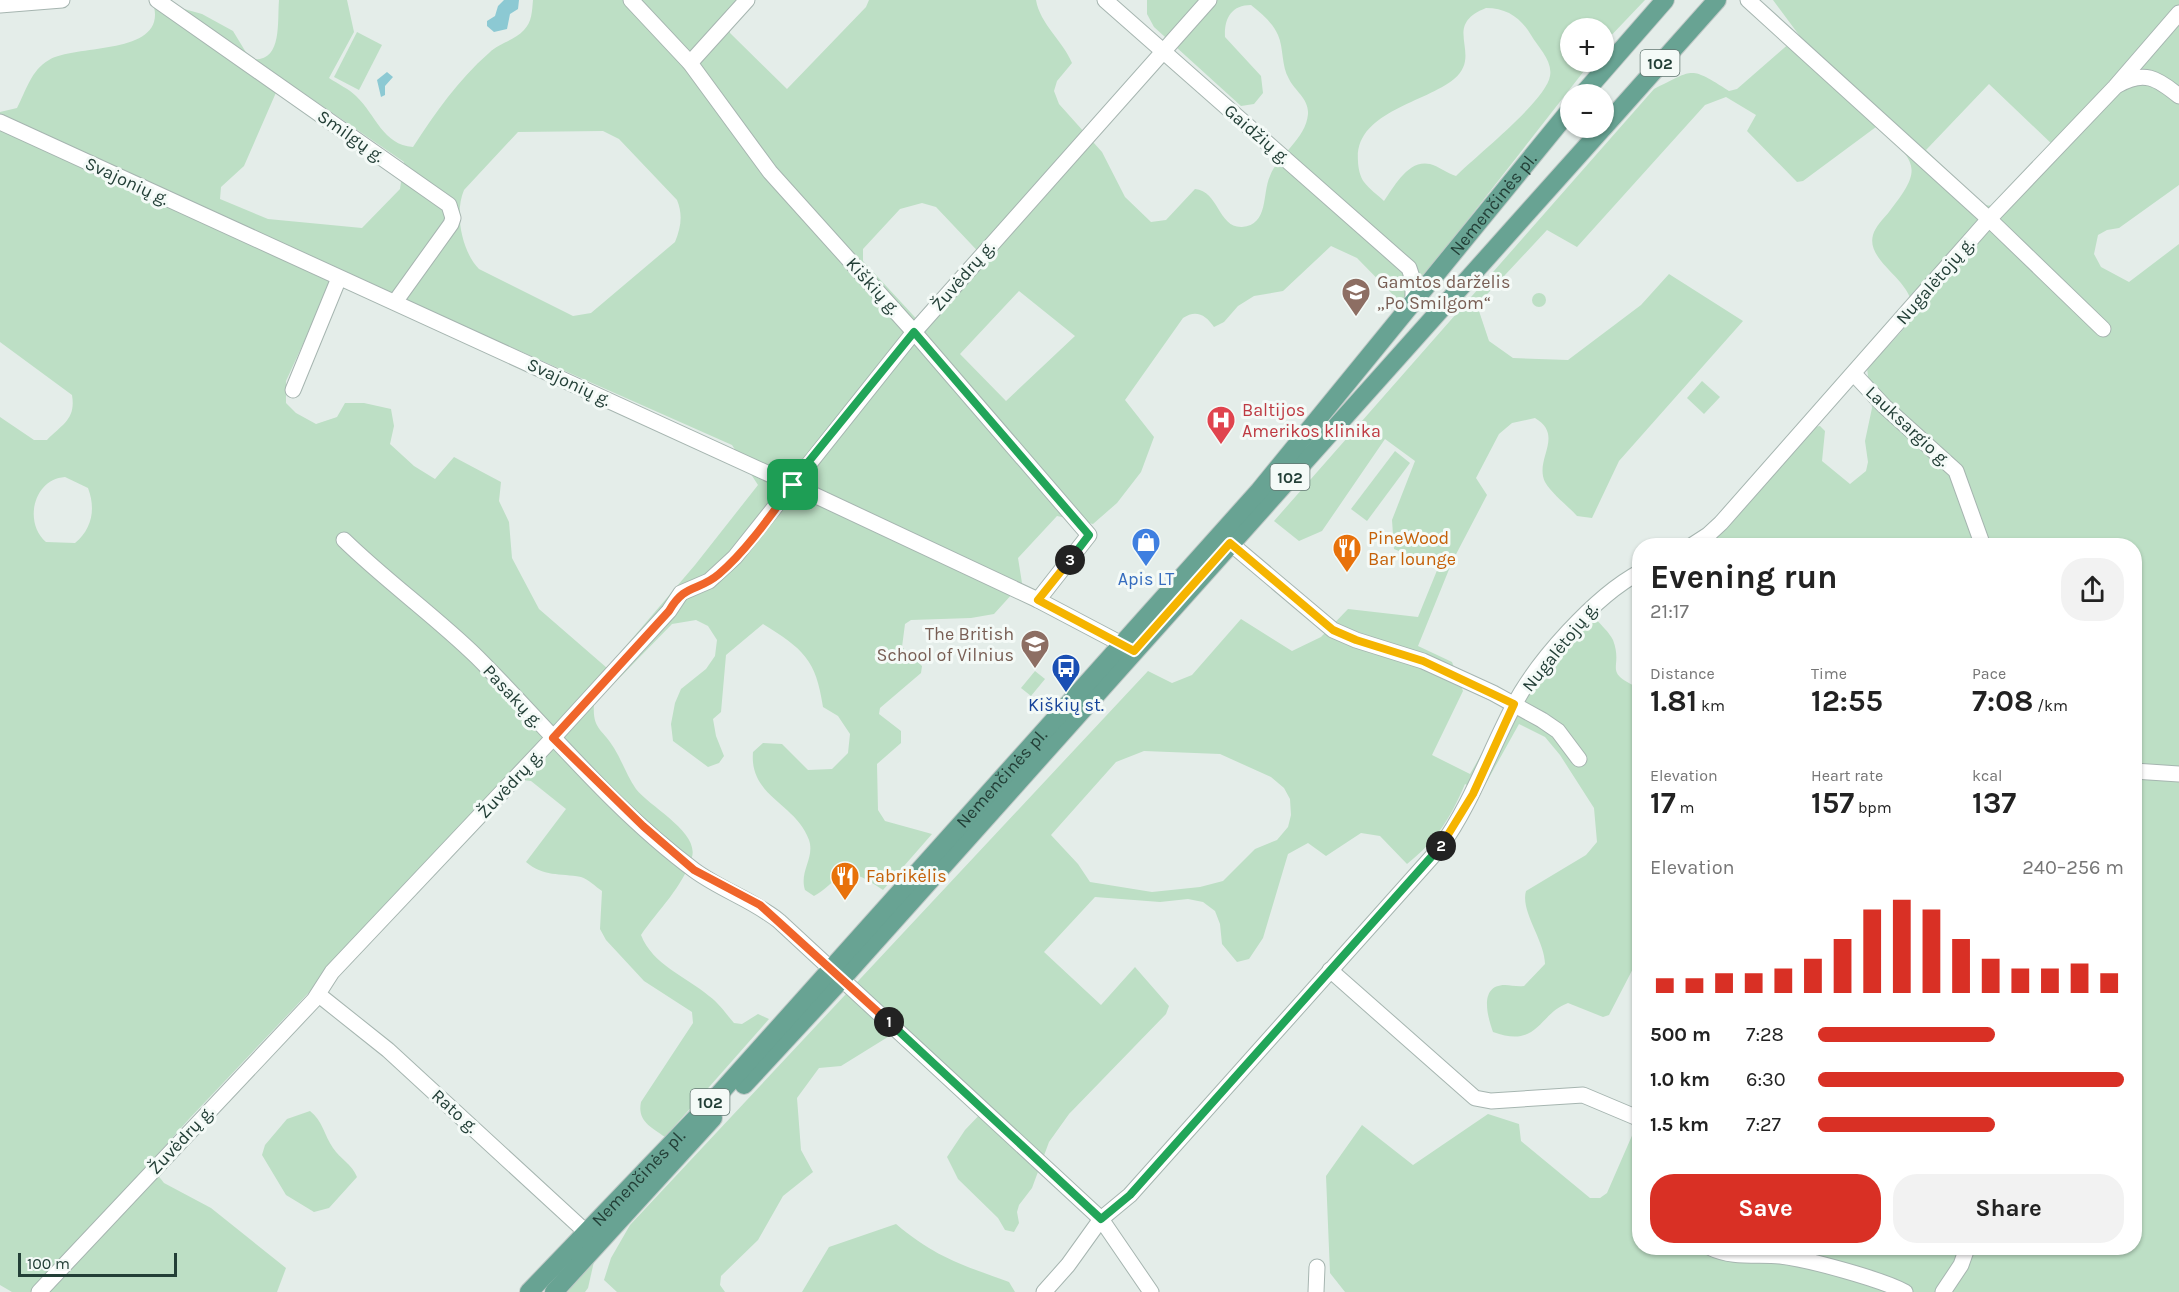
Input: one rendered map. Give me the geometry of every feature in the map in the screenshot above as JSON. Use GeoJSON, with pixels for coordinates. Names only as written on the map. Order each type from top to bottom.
{"type":"FeatureCollection","features":[{"type":"Feature","properties":{"kind":"main road","name":"102"},"geometry":{"type":"LineString","coordinates":[[1592,84],[1665,0]]}},
{"type":"Feature","properties":{"kind":"main road","name":"Nemenčinės pl."},"geometry":{"type":"LineString","coordinates":[[1614,115],[1717,0]]}},
{"type":"Feature","properties":{"kind":"main road","name":"Nemenčinės pl."},"geometry":{"type":"LineString","coordinates":[[554,1292],[1129,647],[1560,122]]}},
{"type":"Feature","properties":{"kind":"main road","name":"Nemenčinės pl."},"geometry":{"type":"LineString","coordinates":[[1129,647],[1230,543],[1593,138]]}},
{"type":"Feature","properties":{"kind":"main road","name":"Nemenčinės pl."},"geometry":{"type":"LineString","coordinates":[[529,1292],[837,975]]}},
{"type":"Feature","properties":{"kind":"street"},"geometry":{"type":"LineString","coordinates":[[0,5],[62,0]]}},
{"type":"Feature","properties":{"kind":"street","name":"Smilgų g."},"geometry":{"type":"LineString","coordinates":[[157,0],[449,204],[453,218],[451,224],[395,302]]}},
{"type":"Feature","properties":{"kind":"street","name":"Kiškių g."},"geometry":{"type":"LineString","coordinates":[[631,0],[690,63],[770,172],[914,332],[1089,535],[1038,600]]}},
{"type":"Feature","properties":{"kind":"street"},"geometry":{"type":"LineString","coordinates":[[690,63],[747,0]]}},
{"type":"Feature","properties":{"kind":"street","name":"Gaidžių g."},"geometry":{"type":"LineString","coordinates":[[1105,0],[1409,268]]}},
{"type":"Feature","properties":{"kind":"street","name":"Žuvėdrų g."},"geometry":{"type":"LineString","coordinates":[[39,1292],[319,995],[332,972],[553,738],[669,611],[681,593],[709,581],[735,557],[793,485],[801,471],[914,332],[1209,0]]}},
{"type":"Feature","properties":{"kind":"street"},"geometry":{"type":"LineString","coordinates":[[1748,0],[1989,219],[2103,329]]}},
{"type":"Feature","properties":{"kind":"street","name":"Nugalėtojų g."},"geometry":{"type":"LineString","coordinates":[[1703,538],[1721,522],[1854,374],[1989,219],[2115,87],[2179,13]]}},
{"type":"Feature","properties":{"kind":"street"},"geometry":{"type":"LineString","coordinates":[[2115,87],[2131,77],[2150,76],[2179,96]]}},
{"type":"Feature","properties":{"kind":"street","name":"Svajonių g."},"geometry":{"type":"LineString","coordinates":[[0,122],[793,485],[1038,600],[1129,647]]}},
{"type":"Feature","properties":{"kind":"street"},"geometry":{"type":"LineString","coordinates":[[1409,268],[1424,271],[1443,267]]}},
{"type":"Feature","properties":{"kind":"street"},"geometry":{"type":"LineString","coordinates":[[1409,268],[1413,279],[1413,302]]}},
{"type":"Feature","properties":{"kind":"street"},"geometry":{"type":"LineString","coordinates":[[293,390],[339,278]]}},
{"type":"Feature","properties":{"kind":"street","name":"Lauksargio g."},"geometry":{"type":"LineString","coordinates":[[1854,374],[1884,406],[1956,471],[1980,538]]}},
{"type":"Feature","properties":{"kind":"street","name":"Pasakų g."},"geometry":{"type":"LineString","coordinates":[[344,540],[476,656],[553,738],[643,826],[694,870],[760,905],[1101,1219],[1151,1292]]}},
{"type":"Feature","properties":{"kind":"street"},"geometry":{"type":"LineString","coordinates":[[1230,543],[1333,630],[1356,640],[1423,661],[1514,704],[1558,731],[1579,759]]}},
{"type":"Feature","properties":{"kind":"street","name":"Nugalėtojų g."},"geometry":{"type":"LineString","coordinates":[[1044,1292],[1068,1265],[1101,1219],[1130,1195],[1432,857],[1453,829],[1473,794],[1514,704],[1550,654],[1594,604],[1632,578]]}},
{"type":"Feature","properties":{"kind":"street"},"geometry":{"type":"LineString","coordinates":[[2142,772],[2179,774]]}},
{"type":"Feature","properties":{"kind":"street"},"geometry":{"type":"LineString","coordinates":[[1330,970],[1475,1098],[1491,1101],[1583,1095],[1632,1116]]}},
{"type":"Feature","properties":{"kind":"street","name":"Rato g."},"geometry":{"type":"LineString","coordinates":[[319,995],[388,1050],[587,1233]]}},
{"type":"Feature","properties":{"kind":"street"},"geometry":{"type":"LineString","coordinates":[[1756,1255],[1796,1258],[1889,1285],[1905,1292]]}},
{"type":"Feature","properties":{"kind":"street"},"geometry":{"type":"LineString","coordinates":[[1943,1292],[1961,1265],[1965,1255]]}},
{"type":"Feature","properties":{"kind":"street"},"geometry":{"type":"LineString","coordinates":[[1316,1292],[1317,1267]]}},
{"type":"Feature","properties":{"kind":"green space"},"geometry":{"type":"Polygon","coordinates":[[[152,0],[202,14],[233,31],[250,59],[261,59],[273,49],[276,40],[279,0],[347,0],[354,32],[329,78],[356,96],[394,141],[413,147],[467,74],[493,50],[516,37],[527,27],[533,0],[739,0],[727,12],[730,33],[787,89],[866,7],[869,0],[1036,0],[1042,17],[1072,63],[1057,81],[1054,91],[1059,104],[1102,152],[1125,197],[1151,222],[1166,220],[1195,189],[1203,191],[1228,222],[1242,227],[1257,221],[1261,214],[1270,176],[1302,131],[1308,114],[1304,99],[1286,74],[1276,30],[1251,5],[1238,7],[1230,14],[1225,37],[1261,76],[1263,93],[1254,104],[1241,106],[1154,27],[1147,14],[1147,0],[1645,0],[1614,33],[1614,18],[1560,18],[1560,72],[1583,72],[1574,84],[1560,84],[1560,102],[1402,304],[1357,258],[1331,246],[1283,291],[1254,296],[1238,306],[1224,322],[1214,327],[1208,319],[1200,315],[1192,314],[1183,318],[1125,400],[1154,437],[1141,472],[1117,503],[1093,524],[1057,516],[1018,558],[1022,583],[994,614],[971,618],[911,620],[905,624],[902,647],[922,666],[921,673],[880,708],[879,714],[901,731],[901,743],[877,764],[878,810],[885,821],[932,834],[883,890],[862,877],[844,875],[814,896],[805,890],[804,877],[810,853],[809,840],[803,827],[758,780],[753,752],[763,743],[782,744],[808,770],[832,769],[848,753],[850,734],[838,716],[823,707],[811,666],[798,649],[777,633],[763,624],[726,655],[721,712],[713,719],[716,736],[724,756],[719,763],[708,767],[673,741],[671,724],[675,703],[681,689],[706,669],[715,656],[717,640],[708,626],[696,620],[672,624],[594,704],[595,719],[599,729],[614,748],[636,789],[681,829],[692,848],[692,857],[683,878],[641,935],[646,945],[661,962],[713,999],[734,1023],[742,1024],[758,1014],[769,1019],[665,1137],[643,1119],[640,1109],[641,1102],[693,1023],[692,1012],[644,981],[606,940],[600,929],[602,891],[584,878],[552,874],[532,867],[526,862],[566,809],[531,781],[511,779],[149,1164],[164,1183],[211,1208],[286,1268],[277,1292],[12,1292],[0,1285],[0,417],[34,440],[47,440],[70,416],[73,403],[72,395],[0,342],[0,112],[17,108],[33,75],[49,60],[63,55],[119,45],[136,40],[149,31],[155,18],[152,0]],[[1486,8],[1473,15],[1466,23],[1465,60],[1462,70],[1454,79],[1379,120],[1367,131],[1360,144],[1358,163],[1361,177],[1368,187],[1384,201],[1403,175],[1415,166],[1430,164],[1456,176],[1509,128],[1546,87],[1550,76],[1549,65],[1527,29],[1513,15],[1494,8],[1486,8]],[[289,83],[278,88],[244,166],[221,187],[220,199],[268,219],[362,228],[400,189],[404,162],[289,83]],[[603,131],[518,132],[464,190],[461,199],[460,221],[468,253],[479,269],[573,316],[591,313],[675,242],[681,216],[677,200],[619,139],[603,131]],[[922,203],[900,209],[863,249],[863,261],[924,327],[988,262],[936,207],[922,203]],[[337,270],[286,381],[286,403],[296,413],[316,424],[337,417],[345,403],[364,403],[391,409],[394,426],[390,444],[414,466],[435,479],[454,457],[501,482],[499,501],[509,522],[512,558],[539,609],[607,668],[695,565],[758,485],[732,445],[337,270]],[[1019,291],[960,354],[1006,401],[1075,336],[1019,291]],[[65,477],[54,480],[39,493],[35,503],[35,524],[39,534],[46,542],[75,543],[89,525],[91,518],[92,503],[88,488],[65,477]]]}},
{"type":"Feature","properties":{"kind":"green space"},"geometry":{"type":"Polygon","coordinates":[[[1773,0],[2179,0],[2179,185],[2119,228],[2107,230],[2098,235],[2094,254],[2101,267],[2129,282],[2179,244],[2179,1292],[1345,1292],[1330,1273],[1326,1176],[1362,1125],[1413,1165],[1488,1114],[1519,1124],[1521,1141],[1590,1198],[1600,1198],[1607,1193],[1632,1136],[1632,1255],[2142,1255],[2142,538],[1708,538],[1814,427],[1820,426],[1825,431],[1822,461],[1850,484],[1866,471],[1868,462],[1865,441],[1872,408],[1867,368],[1905,327],[1912,313],[1911,300],[1905,289],[1878,257],[1873,246],[1873,235],[1876,229],[1908,185],[1911,175],[1908,158],[1880,124],[1803,181],[1797,182],[1747,131],[1756,115],[1726,97],[1705,105],[1577,247],[1547,230],[1477,305],[1489,341],[1513,358],[1568,360],[1641,305],[1669,274],[1743,321],[1619,461],[1592,518],[1577,516],[1545,482],[1543,465],[1548,432],[1544,425],[1535,418],[1512,423],[1499,434],[1476,478],[1487,495],[1452,562],[1418,646],[1452,662],[1463,691],[1432,755],[1470,774],[1508,708],[1549,647],[1595,618],[1613,640],[1617,673],[1632,684],[1632,971],[1609,1015],[1603,1017],[1568,1003],[1558,1008],[1529,1033],[1520,1036],[1493,1032],[1491,1026],[1487,1003],[1491,990],[1505,985],[1524,986],[1545,964],[1541,946],[1526,908],[1526,891],[1586,855],[1597,842],[1594,808],[1560,755],[1545,737],[1519,724],[1481,792],[1465,784],[1442,828],[1407,864],[1380,836],[1361,833],[1326,856],[1308,843],[1288,854],[1263,938],[1249,959],[1237,962],[1222,944],[1220,924],[1215,911],[1203,902],[1188,899],[1160,902],[1095,897],[1044,952],[1101,1005],[1135,967],[1169,1006],[1166,1014],[1069,1114],[1049,1142],[1032,1188],[1019,1205],[1017,1212],[1019,1223],[1014,1232],[1005,1230],[998,1218],[958,1179],[947,1157],[965,1130],[985,1109],[904,1027],[841,1066],[819,1068],[797,1098],[801,1150],[813,1172],[783,1196],[758,1240],[721,1276],[720,1285],[725,1292],[617,1292],[604,1280],[611,1258],[630,1225],[1148,671],[1172,683],[1192,675],[1241,619],[1292,651],[1321,637],[1348,609],[1418,617],[1438,568],[1394,549],[1392,520],[1415,461],[1385,439],[1322,531],[1299,541],[1274,521],[1611,138],[1614,138],[1614,134],[1654,89],[1677,77],[1692,73],[1706,77],[1729,91],[1737,89],[1799,35],[1773,0]],[[1989,84],[1926,150],[1984,205],[1994,206],[2054,146],[1989,84]],[[1144,751],[1116,762],[1051,835],[1078,864],[1090,882],[1152,892],[1200,887],[1223,881],[1255,849],[1277,840],[1288,827],[1291,815],[1290,799],[1284,788],[1271,777],[1220,754],[1144,751]]]}},
{"type":"Feature","properties":{"kind":"green space"},"geometry":{"type":"Polygon","coordinates":[[[357,32],[382,45],[359,90],[334,77],[357,32]]]}},
{"type":"Feature","properties":{"kind":"green space"},"geometry":{"type":"Polygon","coordinates":[[[1539,293],[1544,295],[1546,300],[1544,305],[1539,307],[1534,305],[1532,300],[1534,295],[1539,293]]]}},
{"type":"Feature","properties":{"kind":"green space"},"geometry":{"type":"Polygon","coordinates":[[[1702,381],[1720,397],[1704,414],[1687,398],[1702,381]]]}},
{"type":"Feature","properties":{"kind":"green space"},"geometry":{"type":"Polygon","coordinates":[[[1395,451],[1410,463],[1367,521],[1351,509],[1395,451]]]}},
{"type":"Feature","properties":{"kind":"green space"},"geometry":{"type":"Polygon","coordinates":[[[1035,671],[1045,679],[1031,696],[1021,688],[1035,671]]]}},
{"type":"Feature","properties":{"kind":"green space"},"geometry":{"type":"Polygon","coordinates":[[[310,1111],[321,1124],[333,1148],[357,1177],[329,1208],[314,1212],[286,1195],[262,1155],[265,1145],[287,1119],[310,1111]]]}},
{"type":"Feature","properties":{"kind":"green space"},"geometry":{"type":"Polygon","coordinates":[[[896,1224],[936,1252],[1009,1282],[1015,1292],[802,1292],[829,1247],[896,1224]]]}},
{"type":"Feature","properties":{"kind":"green space"},"geometry":{"type":"Polygon","coordinates":[[[595,1257],[585,1292],[560,1292],[595,1257]]]}},
{"type":"Feature","properties":{"kind":"water"},"geometry":{"type":"Polygon","coordinates":[[[504,0],[519,0],[518,9],[510,14],[507,29],[494,32],[487,26],[487,21],[495,16],[498,6],[504,0]]]}},
{"type":"Feature","properties":{"kind":"water"},"geometry":{"type":"Polygon","coordinates":[[[387,72],[393,77],[385,86],[385,95],[381,97],[377,80],[387,72]]]}},
{"type":"Feature","properties":{"kind":"place","name":"Gamtos darželis „Po Smilgom“"},"geometry":{"type":"Point","coordinates":[1356,318]}},
{"type":"Feature","properties":{"kind":"place","name":"Baltijos Amerikos klinika"},"geometry":{"type":"Point","coordinates":[1221,446]}},
{"type":"Feature","properties":{"kind":"place","name":"Apis LT"},"geometry":{"type":"Point","coordinates":[1146,568]}},
{"type":"Feature","properties":{"kind":"place","name":"PineWood Bar lounge"},"geometry":{"type":"Point","coordinates":[1347,574]}},
{"type":"Feature","properties":{"kind":"place","name":"The British School of Vilnius"},"geometry":{"type":"Point","coordinates":[1035,670]}},
{"type":"Feature","properties":{"kind":"place","name":"Kiškių st."},"geometry":{"type":"Point","coordinates":[1066,694]}},
{"type":"Feature","properties":{"kind":"place","name":"Fabrikėlis"},"geometry":{"type":"Point","coordinates":[845,902]}},
{"type":"Feature","properties":{"kind":"route"},"geometry":{"type":"LineString","coordinates":[[914,332],[1089,535],[1038,600],[1124,643],[1134,651],[1230,543],[1249,562],[1333,630],[1356,640],[1394,650],[1423,661],[1514,704],[1473,794],[1439,849],[1130,1195],[1101,1219],[780,921],[760,905],[725,889],[694,870],[643,826],[553,738],[669,611],[681,593],[719,574],[793,485],[801,471],[914,332]]}}]}
